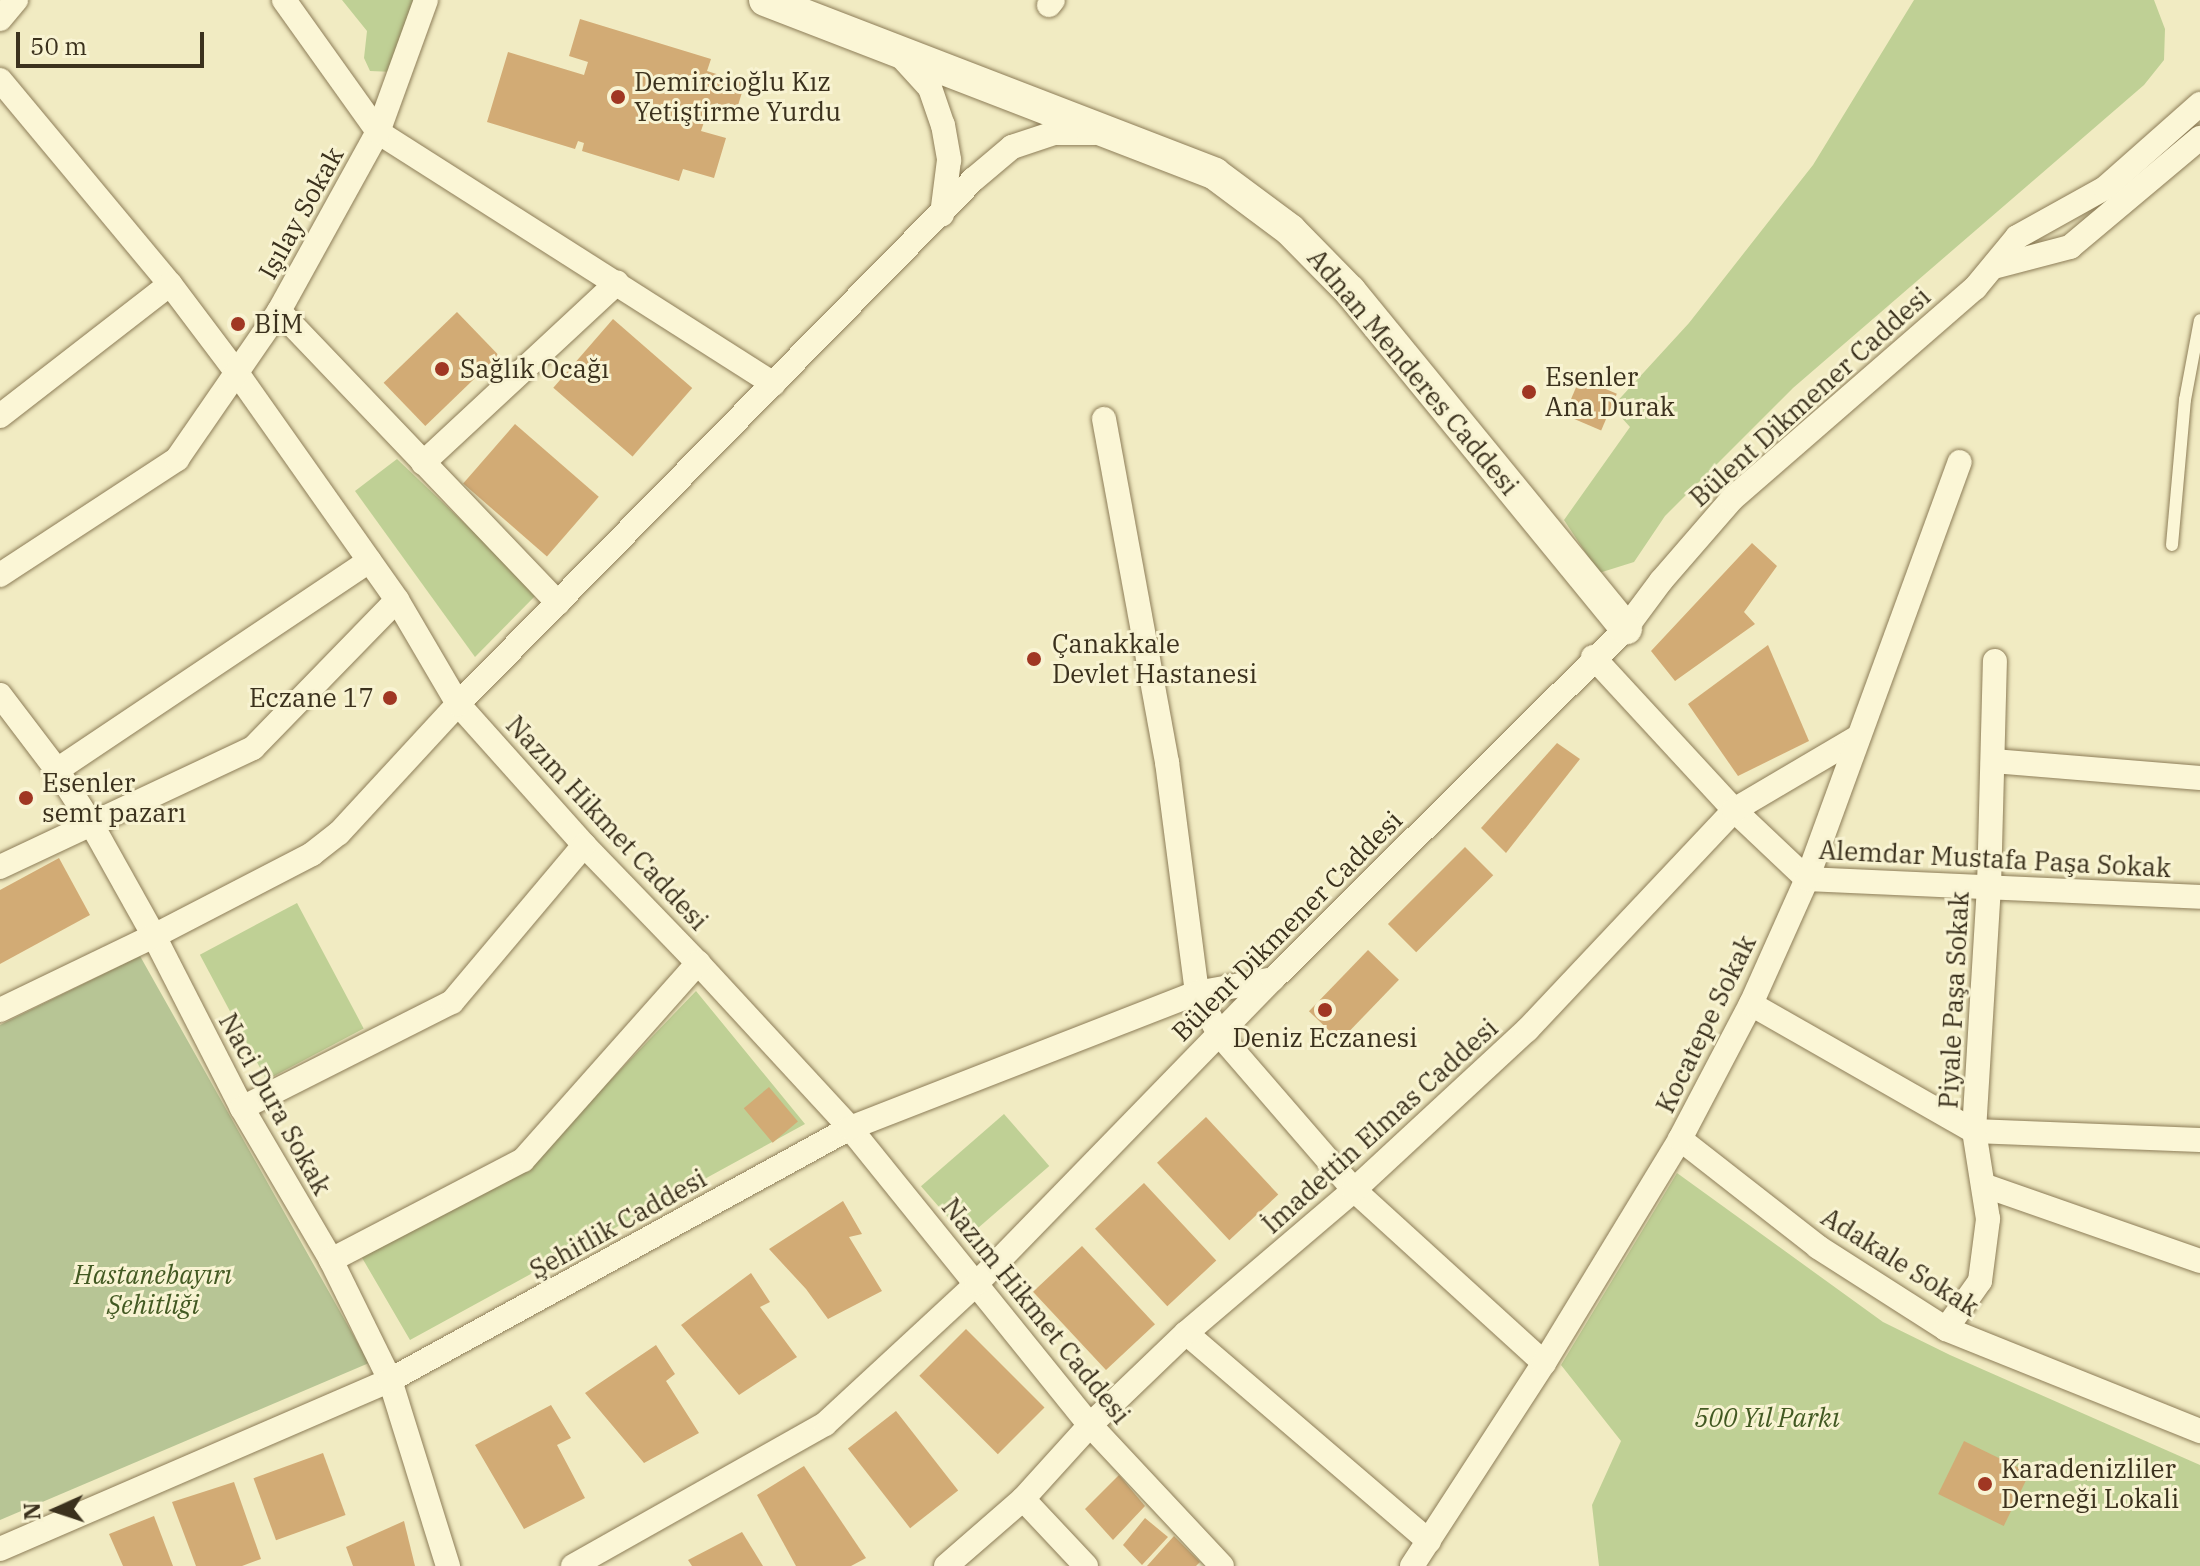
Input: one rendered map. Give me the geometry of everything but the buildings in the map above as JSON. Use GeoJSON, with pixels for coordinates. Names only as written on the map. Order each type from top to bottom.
{"type":"FeatureCollection","features":[{"type":"Feature","properties":{"kind":"street"},"geometry":{"type":"LineString","coordinates":[[0,19],[16,0]]}},
{"type":"Feature","properties":{"kind":"street"},"geometry":{"type":"LineString","coordinates":[[284,0],[378,132],[773,384]]}},
{"type":"Feature","properties":{"kind":"street","name":"Işılay Sokak"},"geometry":{"type":"LineString","coordinates":[[0,575],[177,459],[279,311],[378,132],[426,0]]}},
{"type":"Feature","properties":{"kind":"street","name":"Adnan Menderes Caddesi"},"geometry":{"type":"LineString","coordinates":[[765,0],[1215,174],[1290,230],[1350,291],[1626,628]]}},
{"type":"Feature","properties":{"kind":"street"},"geometry":{"type":"LineString","coordinates":[[896,50],[930,88],[943,125],[949,160],[942,215]]}},
{"type":"Feature","properties":{"kind":"street","name":"Nazım Hikmet Caddesi"},"geometry":{"type":"LineString","coordinates":[[0,80],[170,284],[237,373],[397,600],[458,704],[584,845],[850,1128],[1090,1425],[1222,1566]]}},
{"type":"Feature","properties":{"kind":"street","name":"Bülent Dikmener Caddesi"},"geometry":{"type":"LineString","coordinates":[[573,1566],[825,1424],[977,1283],[1273,979],[1593,657],[1626,628],[1661,581],[1732,499],[1994,267],[2017,237],[2105,188],[2200,104]]}},
{"type":"Feature","properties":{"kind":"street"},"geometry":{"type":"LineString","coordinates":[[0,1010],[154,936],[312,854],[339,833],[458,704],[942,215],[974,179],[1012,147],[1054,133],[1115,133]]}},
{"type":"Feature","properties":{"kind":"street","name":"Bülent Dikmener Caddesi"},"geometry":{"type":"LineString","coordinates":[[1994,267],[2070,247],[2200,138]]}},
{"type":"Feature","properties":{"kind":"street"},"geometry":{"type":"LineString","coordinates":[[423,463],[617,283]]}},
{"type":"Feature","properties":{"kind":"street"},"geometry":{"type":"LineString","coordinates":[[0,416],[170,284]]}},
{"type":"Feature","properties":{"kind":"street"},"geometry":{"type":"LineString","coordinates":[[279,311],[558,603]]}},
{"type":"Feature","properties":{"kind":"street"},"geometry":{"type":"LineString","coordinates":[[1104,419],[1167,762],[1197,993],[1219,1034],[1354,1190],[1544,1363]]}},
{"type":"Feature","properties":{"kind":"street","name":"Kocatepe Sokak"},"geometry":{"type":"LineString","coordinates":[[1412,1566],[1544,1363],[1680,1139],[1751,1004],[1807,879],[1856,738],[1960,462]]}},
{"type":"Feature","properties":{"kind":"street"},"geometry":{"type":"LineString","coordinates":[[57,770],[369,561]]}},
{"type":"Feature","properties":{"kind":"street"},"geometry":{"type":"LineString","coordinates":[[0,867],[253,748],[397,600]]}},
{"type":"Feature","properties":{"kind":"street","name":"Alemdar Mustafa Paşa Sokak"},"geometry":{"type":"LineString","coordinates":[[1593,657],[1734,810],[1807,879],[2200,897]]}},
{"type":"Feature","properties":{"kind":"street","name":"Piyale Paşa Sokak"},"geometry":{"type":"LineString","coordinates":[[1946,1329],[1980,1281],[1988,1219],[1974,1131],[1989,887],[1995,661]]}},
{"type":"Feature","properties":{"kind":"street","name":"Naci Dura Sokak"},"geometry":{"type":"LineString","coordinates":[[0,695],[57,770],[92,825],[154,936],[242,1108],[331,1260],[390,1380],[448,1566]]}},
{"type":"Feature","properties":{"kind":"street","name":"İmadettin Elmas Caddesi"},"geometry":{"type":"LineString","coordinates":[[946,1566],[1023,1499],[1090,1425],[1186,1333],[1354,1190],[1527,1030],[1734,810],[1856,738]]}},
{"type":"Feature","properties":{"kind":"street"},"geometry":{"type":"LineString","coordinates":[[1993,761],[2200,778]]}},
{"type":"Feature","properties":{"kind":"street"},"geometry":{"type":"LineString","coordinates":[[242,1108],[452,1002],[584,845]]}},
{"type":"Feature","properties":{"kind":"street"},"geometry":{"type":"LineString","coordinates":[[331,1260],[523,1160],[698,963]]}},
{"type":"Feature","properties":{"kind":"street","name":"Şehitlik Caddesi"},"geometry":{"type":"LineString","coordinates":[[0,1549],[390,1380],[850,1128],[1197,993],[1273,979]]}},
{"type":"Feature","properties":{"kind":"street"},"geometry":{"type":"LineString","coordinates":[[1751,1004],[1974,1131],[2200,1140]]}},
{"type":"Feature","properties":{"kind":"street","name":"Adakale Sokak"},"geometry":{"type":"LineString","coordinates":[[1680,1139],[1818,1247],[1946,1329],[2200,1431]]}},
{"type":"Feature","properties":{"kind":"street"},"geometry":{"type":"LineString","coordinates":[[1983,1185],[2200,1261]]}},
{"type":"Feature","properties":{"kind":"street"},"geometry":{"type":"LineString","coordinates":[[1186,1333],[1429,1541]]}},
{"type":"Feature","properties":{"kind":"street"},"geometry":{"type":"LineString","coordinates":[[1023,1499],[1086,1566]]}},
{"type":"Feature","properties":{"kind":"lane"},"geometry":{"type":"LineString","coordinates":[[2172,545],[2185,400],[2200,320]]}},
{"type":"Feature","properties":{"kind":"green space"},"geometry":{"type":"Polygon","coordinates":[[[342,0],[423,0],[394,72],[370,71],[364,58],[367,31],[342,0]]]}},
{"type":"Feature","properties":{"kind":"green space"},"geometry":{"type":"Polygon","coordinates":[[[1914,0],[2154,0],[2165,29],[2164,60],[2144,85],[1793,388],[1665,516],[1634,562],[1599,573],[1564,520],[1630,427],[1612,407],[1689,323],[1813,165],[1914,0]]]}},
{"type":"Feature","properties":{"kind":"green space"},"geometry":{"type":"Polygon","coordinates":[[[397,459],[538,593],[475,657],[355,491],[397,459]]]}},
{"type":"Feature","properties":{"kind":"green space"},"geometry":{"type":"Polygon","coordinates":[[[297,903],[364,1028],[267,1080],[200,955],[297,903]]]}},
{"type":"Feature","properties":{"kind":"green space","name":"Hastanebayırı Şehitliği"},"geometry":{"type":"Polygon","coordinates":[[[140,956],[369,1363],[0,1520],[0,1025],[140,956]]]}},
{"type":"Feature","properties":{"kind":"green space"},"geometry":{"type":"Polygon","coordinates":[[[696,991],[805,1124],[410,1340],[361,1256],[527,1167],[696,991]]]}},
{"type":"Feature","properties":{"kind":"green space"},"geometry":{"type":"Polygon","coordinates":[[[1004,1114],[1049,1166],[966,1238],[921,1186],[1004,1114]]]}},
{"type":"Feature","properties":{"kind":"green space","name":"500 Yıl Parkı"},"geometry":{"type":"Polygon","coordinates":[[[1677,1173],[1883,1322],[1950,1355],[2200,1465],[2200,1566],[1599,1566],[1592,1505],[1621,1441],[1561,1365],[1677,1173]]]}},
{"type":"Feature","properties":{"kind":"place","name":"Demircioğlu Kız Yetiştirme Yurdu"},"geometry":{"type":"Point","coordinates":[618,97]}},
{"type":"Feature","properties":{"kind":"place","name":"BİM"},"geometry":{"type":"Point","coordinates":[238,324]}},
{"type":"Feature","properties":{"kind":"place","name":"Sağlık Ocağı"},"geometry":{"type":"Point","coordinates":[442,369]}},
{"type":"Feature","properties":{"kind":"place","name":"Esenler Ana Durak"},"geometry":{"type":"Point","coordinates":[1529,392]}},
{"type":"Feature","properties":{"kind":"place","name":"Çanakkale Devlet Hastanesi"},"geometry":{"type":"Point","coordinates":[1034,659]}},
{"type":"Feature","properties":{"kind":"place","name":"Eczane 17"},"geometry":{"type":"Point","coordinates":[390,698]}},
{"type":"Feature","properties":{"kind":"place","name":"Esenler semt pazarı"},"geometry":{"type":"Point","coordinates":[26,798]}},
{"type":"Feature","properties":{"kind":"place","name":"Deniz Eczanesi"},"geometry":{"type":"Point","coordinates":[1325,1010]}},
{"type":"Feature","properties":{"kind":"place","name":"Karadenizliler Derneği Lokali"},"geometry":{"type":"Point","coordinates":[1985,1484]}}]}
